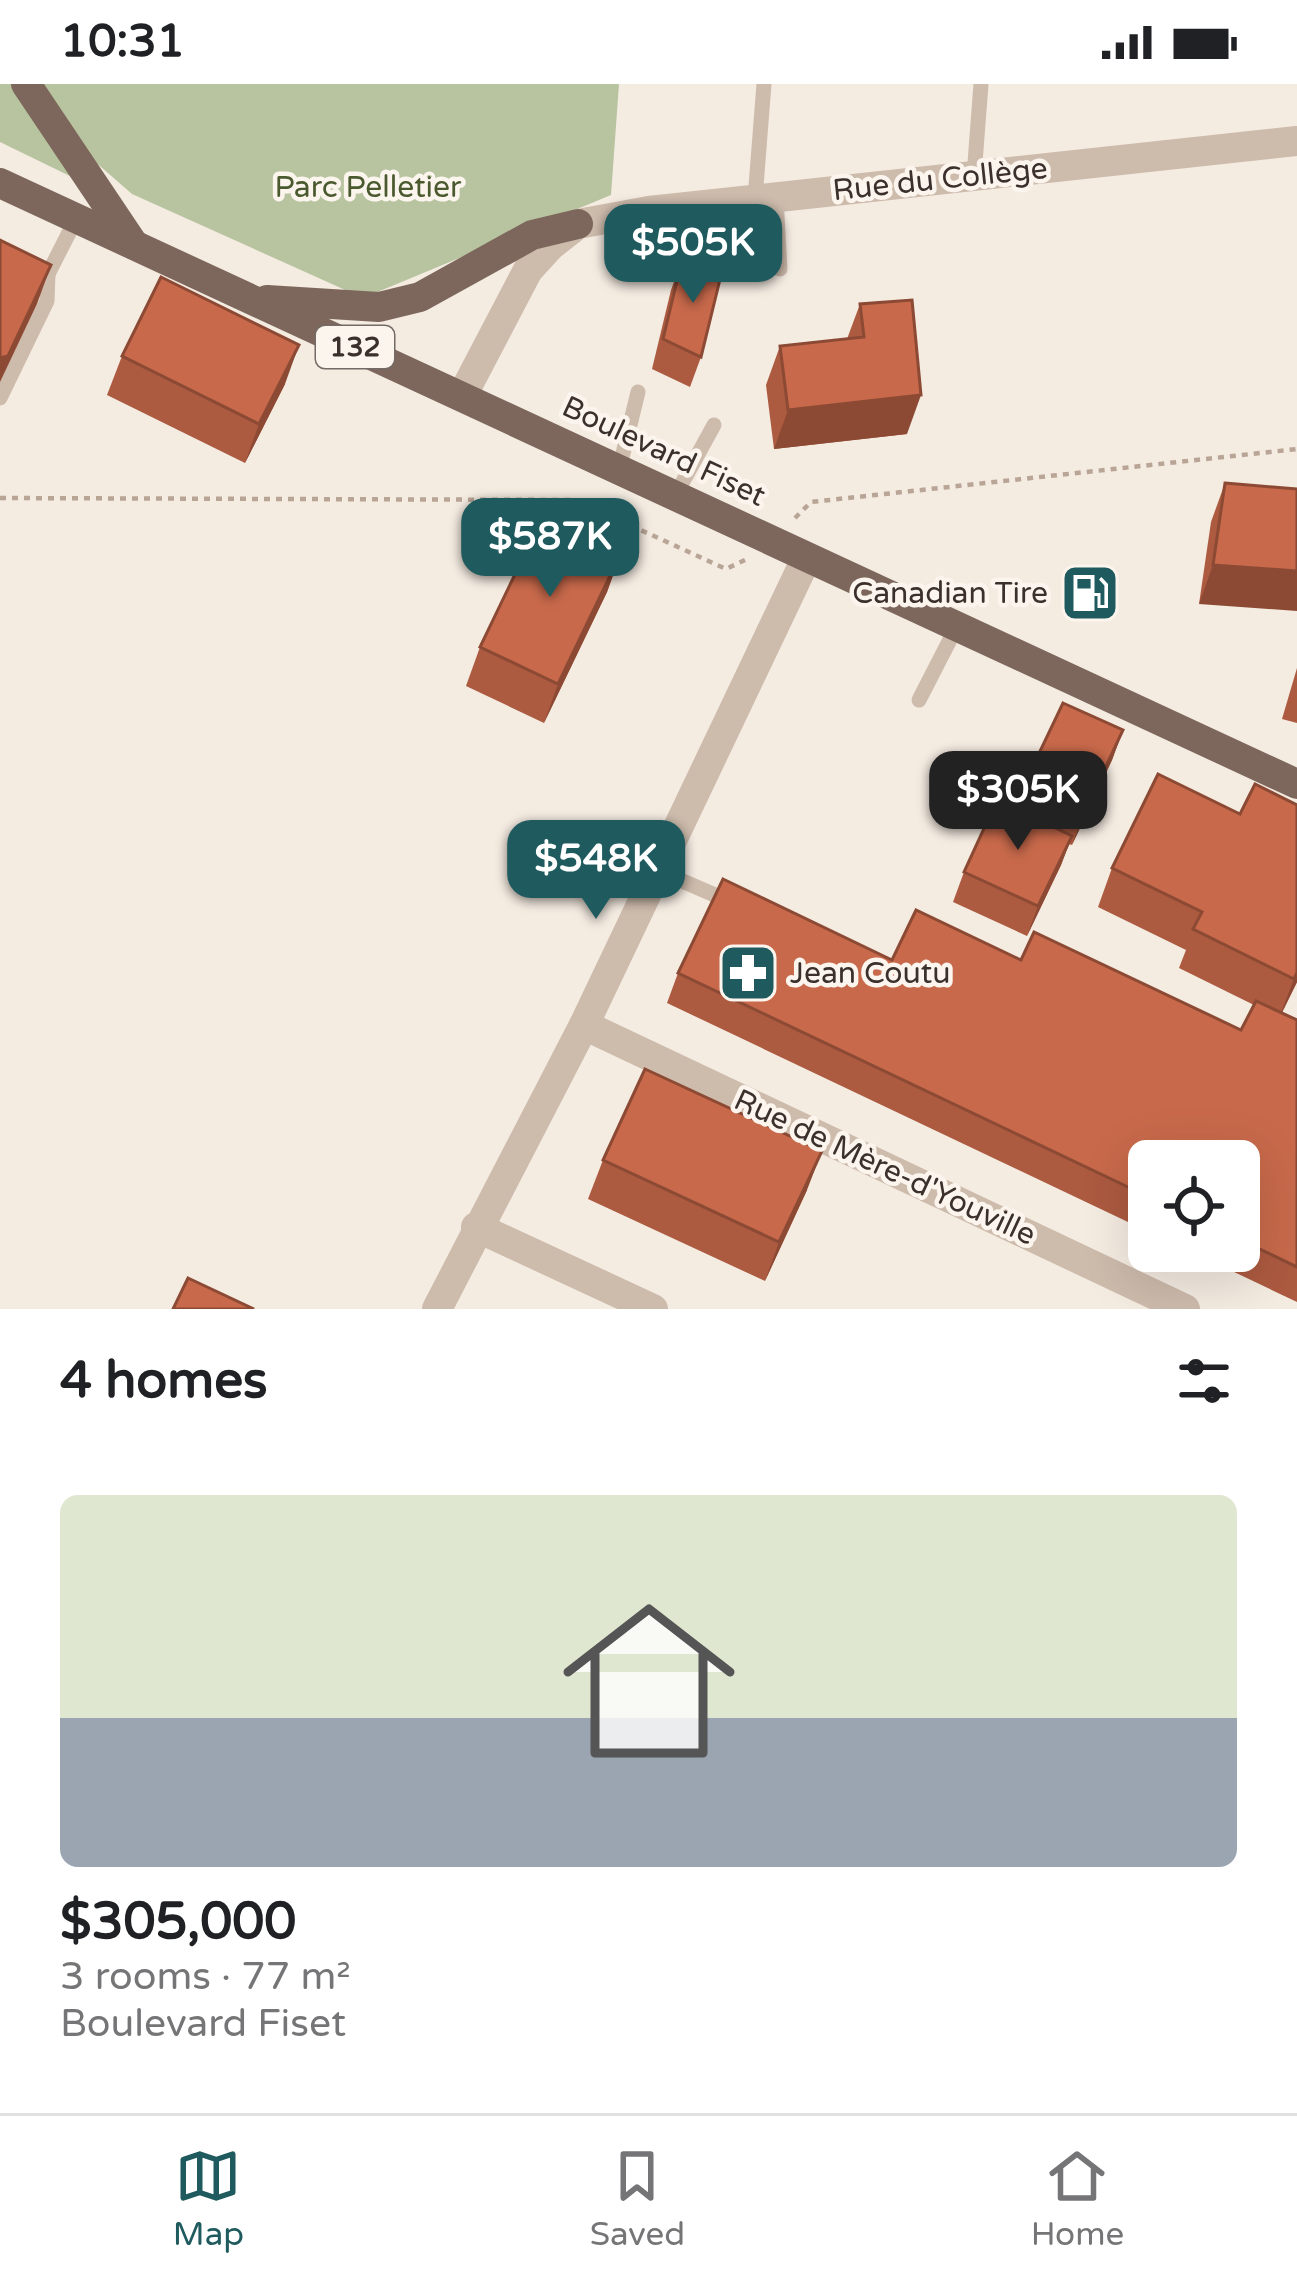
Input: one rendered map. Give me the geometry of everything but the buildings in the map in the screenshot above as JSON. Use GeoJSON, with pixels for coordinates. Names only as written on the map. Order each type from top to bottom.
{"type":"FeatureCollection","features":[{"type":"Feature","properties":{"kind":"main road"},"geometry":{"type":"LineString","coordinates":[[26,84],[135,247]]}},
{"type":"Feature","properties":{"kind":"main road","name":"Boulevard Fiset"},"geometry":{"type":"LineString","coordinates":[[0,183],[1297,784]]}},
{"type":"Feature","properties":{"kind":"main road"},"geometry":{"type":"LineString","coordinates":[[248,298],[379,307],[420,297],[532,235],[578,224]]}},
{"type":"Feature","properties":{"kind":"street","name":"Rue du Collège"},"geometry":{"type":"LineString","coordinates":[[578,224],[689,206],[1297,141]]}},
{"type":"Feature","properties":{"kind":"street"},"geometry":{"type":"LineString","coordinates":[[462,396],[528,271],[578,224]]}},
{"type":"Feature","properties":{"kind":"street"},"geometry":{"type":"LineString","coordinates":[[437,1309],[584,1025],[806,559]]}},
{"type":"Feature","properties":{"kind":"street","name":"Rue de Mère-d'Youville"},"geometry":{"type":"LineString","coordinates":[[584,1025],[1184,1309]]}},
{"type":"Feature","properties":{"kind":"street"},"geometry":{"type":"LineString","coordinates":[[476,1227],[652,1309]]}},
{"type":"Feature","properties":{"kind":"lane"},"geometry":{"type":"LineString","coordinates":[[764,84],[765,198],[780,269]]}},
{"type":"Feature","properties":{"kind":"lane"},"geometry":{"type":"LineString","coordinates":[[974,176],[981,84]]}},
{"type":"Feature","properties":{"kind":"lane"},"geometry":{"type":"LineString","coordinates":[[687,263],[689,206]]}},
{"type":"Feature","properties":{"kind":"lane"},"geometry":{"type":"LineString","coordinates":[[0,398],[47,301],[48,274],[76,219]]}},
{"type":"Feature","properties":{"kind":"lane"},"geometry":{"type":"LineString","coordinates":[[16,260],[48,274]]}},
{"type":"Feature","properties":{"kind":"lane"},"geometry":{"type":"LineString","coordinates":[[619,470],[638,392]]}},
{"type":"Feature","properties":{"kind":"lane"},"geometry":{"type":"LineString","coordinates":[[676,496],[714,424]]}},
{"type":"Feature","properties":{"kind":"lane"},"geometry":{"type":"LineString","coordinates":[[919,700],[957,626]]}},
{"type":"Feature","properties":{"kind":"lane"},"geometry":{"type":"LineString","coordinates":[[657,870],[754,911]]}},
{"type":"Feature","properties":{"kind":"green space"},"geometry":{"type":"Polygon","coordinates":[[[0,84],[19,84],[76,179],[0,142],[0,84]]]}},
{"type":"Feature","properties":{"kind":"green space","name":"Parc Pelletier"},"geometry":{"type":"Polygon","coordinates":[[[35,84],[619,84],[611,195],[363,298],[132,194],[61,132],[35,84]]]}},
{"type":"Feature","properties":{"kind":"place","name":"Canadian Tire"},"geometry":{"type":"Point","coordinates":[1090,593]}},
{"type":"Feature","properties":{"kind":"place","name":"Jean Coutu"},"geometry":{"type":"Point","coordinates":[748,973]}}]}
